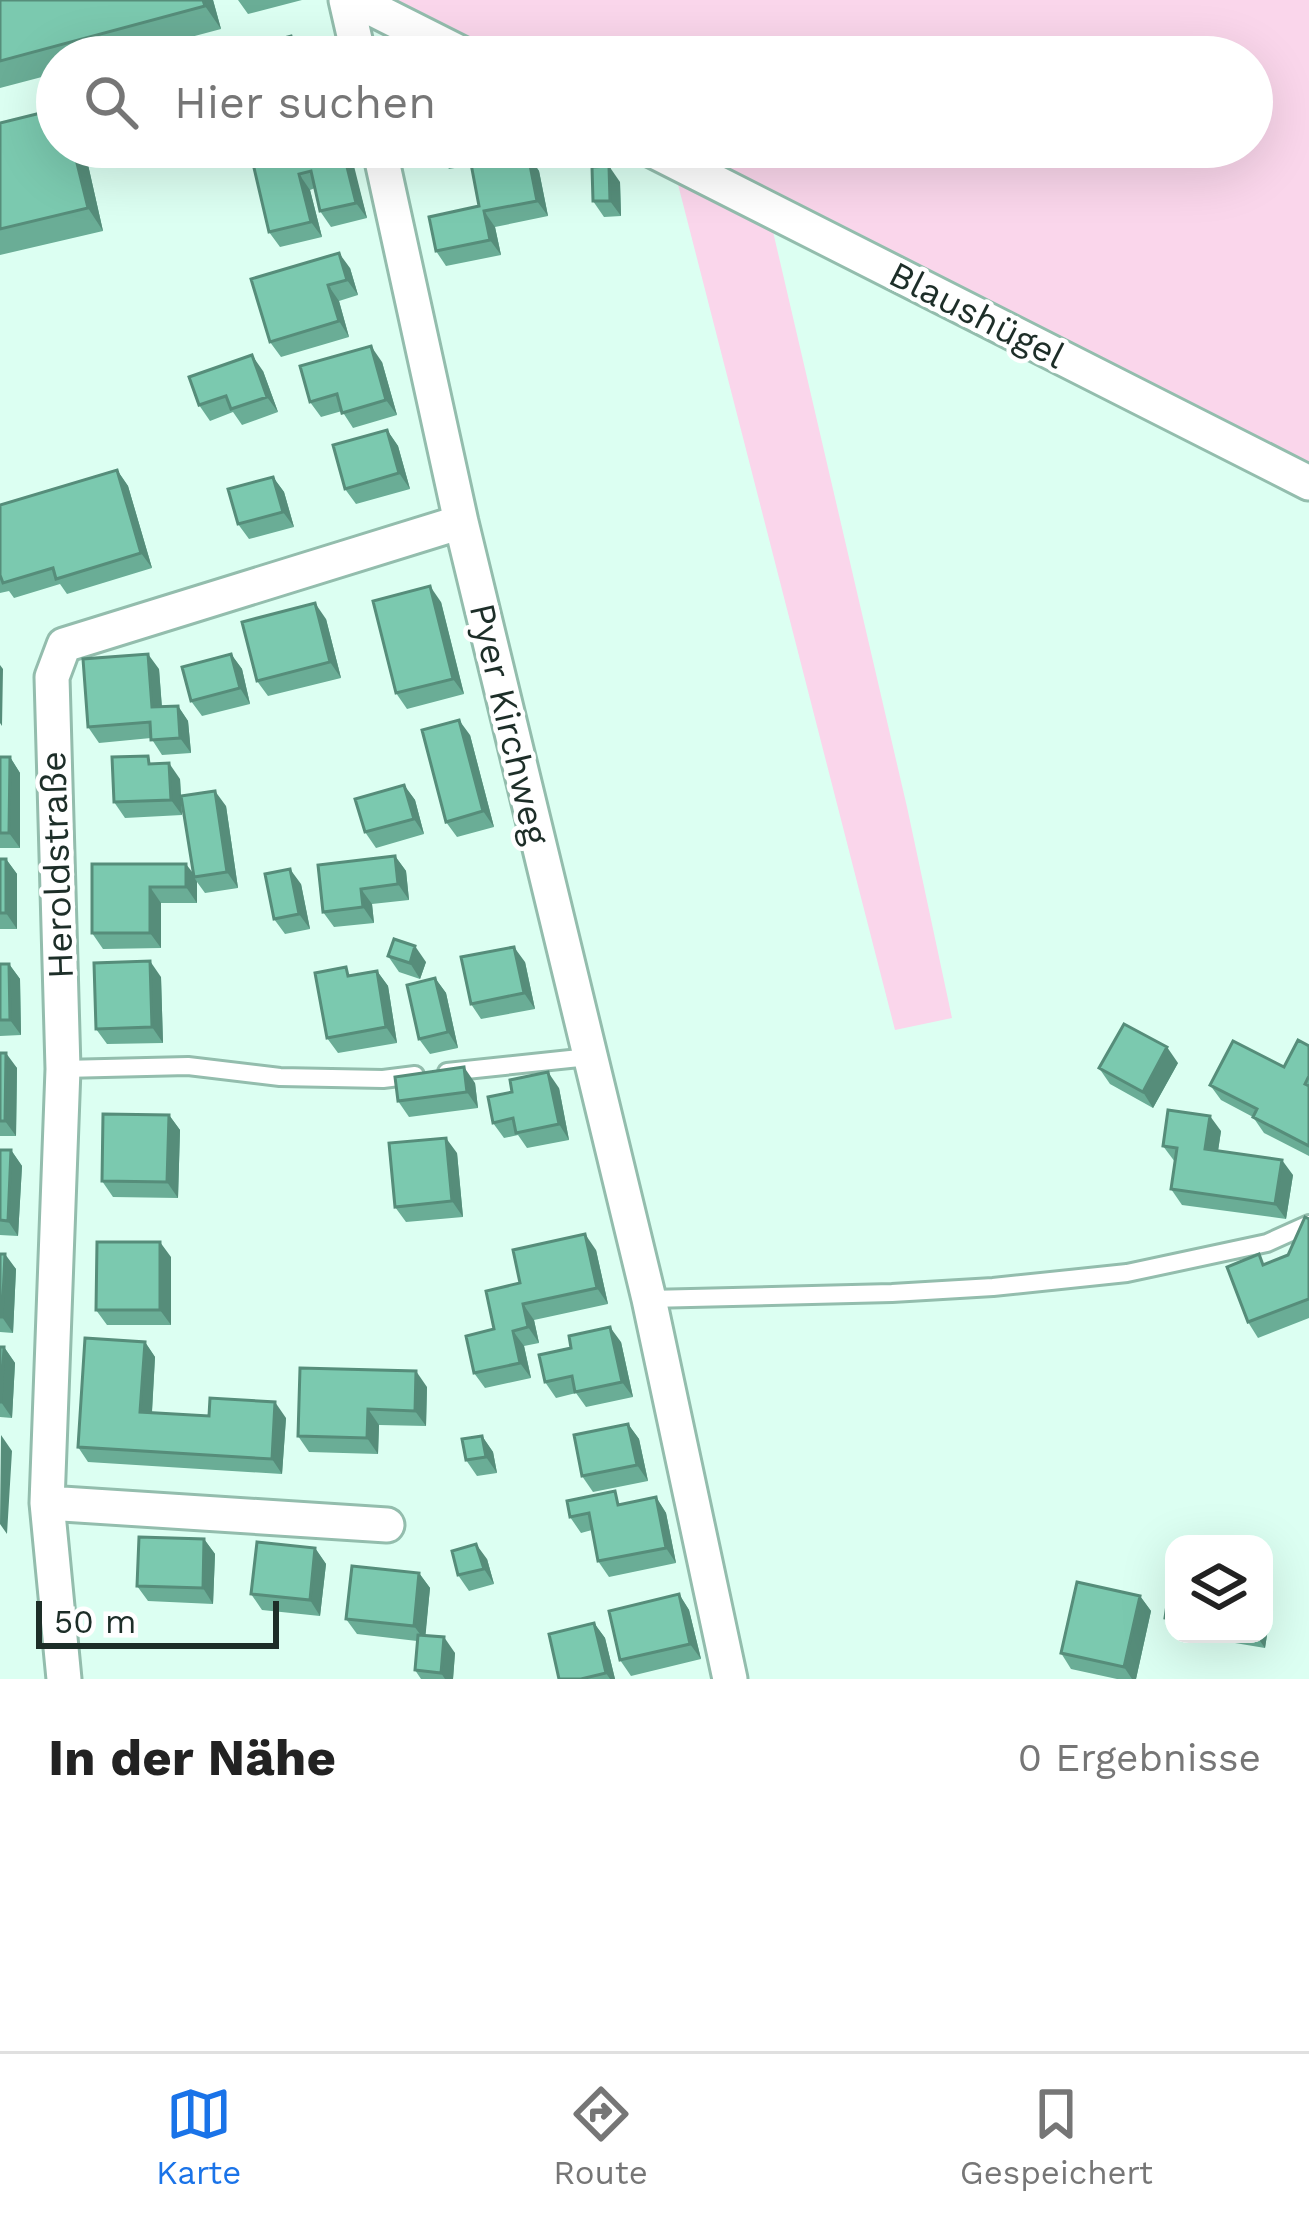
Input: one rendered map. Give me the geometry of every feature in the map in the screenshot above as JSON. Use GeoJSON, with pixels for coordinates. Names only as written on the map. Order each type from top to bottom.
{"type":"FeatureCollection","features":[{"type":"Feature","properties":{"kind":"street"},"geometry":{"type":"LineString","coordinates":[[351,0],[356,36]]}},
{"type":"Feature","properties":{"kind":"street"},"geometry":{"type":"LineString","coordinates":[[351,0],[425,36]]}},
{"type":"Feature","properties":{"kind":"street","name":"Pyer Kirchweg"},"geometry":{"type":"LineString","coordinates":[[384,168],[461,522],[649,1299],[730,1679]]}},
{"type":"Feature","properties":{"kind":"street","name":"Blaushügel"},"geometry":{"type":"LineString","coordinates":[[687,168],[1309,483]]}},
{"type":"Feature","properties":{"kind":"street","name":"Heroldstraße"},"geometry":{"type":"LineString","coordinates":[[64,1679],[47,1503],[63,1069],[52,677],[64,645],[461,522]]}},
{"type":"Feature","properties":{"kind":"street"},"geometry":{"type":"LineString","coordinates":[[47,1503],[387,1525]]}},
{"type":"Feature","properties":{"kind":"lane"},"geometry":{"type":"LineString","coordinates":[[63,1069],[188,1066],[280,1077],[383,1078],[589,1057]]}},
{"type":"Feature","properties":{"kind":"lane"},"geometry":{"type":"LineString","coordinates":[[649,1299],[892,1293],[1126,1273],[1267,1243],[1309,1224]]}},
{"type":"Feature","properties":{"kind":"shaded area"},"geometry":{"type":"Polygon","coordinates":[[[355,0],[1309,0],[1309,483],[768,210],[952,1018],[895,1030],[674,168],[1273,168],[1273,36],[426,36],[355,0]]]}},
{"type":"Feature","properties":{"kind":"building"},"geometry":{"type":"Polygon","coordinates":[[[0,0],[203,0],[205,6],[93,36],[36,36],[36,51],[0,61],[0,0]]]}},
{"type":"Feature","properties":{"kind":"building"},"geometry":{"type":"Polygon","coordinates":[[[36,114],[36,168],[78,168],[88,208],[0,229],[0,123],[36,114]]]}},
{"type":"Feature","properties":{"kind":"building"},"geometry":{"type":"Polygon","coordinates":[[[254,168],[347,168],[356,203],[320,211],[311,171],[299,174],[311,222],[269,232],[254,168]]]}},
{"type":"Feature","properties":{"kind":"building"},"geometry":{"type":"Polygon","coordinates":[[[472,168],[531,168],[537,201],[484,211],[490,240],[436,251],[429,217],[479,206],[472,168]]]}},
{"type":"Feature","properties":{"kind":"building"},"geometry":{"type":"Polygon","coordinates":[[[592,168],[609,168],[610,201],[593,201],[592,168]]]}},
{"type":"Feature","properties":{"kind":"building"},"geometry":{"type":"Polygon","coordinates":[[[339,253],[347,280],[328,285],[339,321],[270,342],[251,279],[339,253]]]}},
{"type":"Feature","properties":{"kind":"building"},"geometry":{"type":"Polygon","coordinates":[[[371,346],[386,400],[342,413],[337,394],[310,402],[300,366],[371,346]]]}},
{"type":"Feature","properties":{"kind":"building"},"geometry":{"type":"Polygon","coordinates":[[[252,355],[267,397],[231,409],[226,396],[199,405],[189,377],[252,355]]]}},
{"type":"Feature","properties":{"kind":"building"},"geometry":{"type":"Polygon","coordinates":[[[387,430],[399,473],[345,489],[333,445],[387,430]]]}},
{"type":"Feature","properties":{"kind":"building"},"geometry":{"type":"Polygon","coordinates":[[[117,470],[141,553],[56,579],[53,568],[3,583],[0,505],[117,470]]]}},
{"type":"Feature","properties":{"kind":"building"},"geometry":{"type":"Polygon","coordinates":[[[273,477],[283,512],[238,524],[228,489],[273,477]]]}},
{"type":"Feature","properties":{"kind":"building"},"geometry":{"type":"Polygon","coordinates":[[[430,586],[453,679],[396,693],[373,601],[430,586]]]}},
{"type":"Feature","properties":{"kind":"building"},"geometry":{"type":"Polygon","coordinates":[[[315,603],[330,662],[257,681],[242,622],[315,603]]]}},
{"type":"Feature","properties":{"kind":"building"},"geometry":{"type":"Polygon","coordinates":[[[148,654],[152,707],[178,706],[180,738],[151,740],[150,722],[88,727],[83,659],[148,654]]]}},
{"type":"Feature","properties":{"kind":"building"},"geometry":{"type":"Polygon","coordinates":[[[231,654],[240,688],[191,701],[182,667],[231,654]]]}},
{"type":"Feature","properties":{"kind":"building"},"geometry":{"type":"Polygon","coordinates":[[[459,720],[483,811],[446,822],[422,730],[459,720]]]}},
{"type":"Feature","properties":{"kind":"building"},"geometry":{"type":"Polygon","coordinates":[[[148,756],[149,764],[169,763],[171,800],[114,802],[112,757],[148,756]]]}},
{"type":"Feature","properties":{"kind":"building"},"geometry":{"type":"Polygon","coordinates":[[[0,757],[10,757],[9,833],[0,833],[0,757]]]}},
{"type":"Feature","properties":{"kind":"building"},"geometry":{"type":"Polygon","coordinates":[[[404,785],[414,819],[365,832],[355,799],[404,785]]]}},
{"type":"Feature","properties":{"kind":"building"},"geometry":{"type":"Polygon","coordinates":[[[215,791],[227,872],[194,877],[181,796],[215,791]]]}},
{"type":"Feature","properties":{"kind":"building"},"geometry":{"type":"Polygon","coordinates":[[[395,856],[398,884],[361,889],[363,907],[323,912],[318,865],[395,856]]]}},
{"type":"Feature","properties":{"kind":"building"},"geometry":{"type":"Polygon","coordinates":[[[0,859],[6,859],[6,913],[0,913],[0,859]]]}},
{"type":"Feature","properties":{"kind":"building"},"geometry":{"type":"Polygon","coordinates":[[[92,864],[186,864],[186,887],[150,887],[150,933],[92,933],[92,864]]]}},
{"type":"Feature","properties":{"kind":"building"},"geometry":{"type":"Polygon","coordinates":[[[290,869],[299,914],[274,919],[265,874],[290,869]]]}},
{"type":"Feature","properties":{"kind":"building"},"geometry":{"type":"Polygon","coordinates":[[[394,939],[415,946],[410,963],[388,956],[394,939]]]}},
{"type":"Feature","properties":{"kind":"building"},"geometry":{"type":"Polygon","coordinates":[[[514,947],[524,993],[471,1004],[461,957],[514,947]]]}},
{"type":"Feature","properties":{"kind":"building"},"geometry":{"type":"Polygon","coordinates":[[[150,961],[152,1027],[96,1029],[94,963],[150,961]]]}},
{"type":"Feature","properties":{"kind":"building"},"geometry":{"type":"Polygon","coordinates":[[[0,964],[9,964],[10,1020],[0,1020],[0,964]]]}},
{"type":"Feature","properties":{"kind":"building"},"geometry":{"type":"Polygon","coordinates":[[[346,967],[348,976],[377,971],[386,1027],[327,1038],[315,973],[346,967]]]}},
{"type":"Feature","properties":{"kind":"building"},"geometry":{"type":"Polygon","coordinates":[[[435,978],[448,1032],[419,1039],[407,985],[435,978]]]}},
{"type":"Feature","properties":{"kind":"building"},"geometry":{"type":"Polygon","coordinates":[[[1124,1024],[1167,1047],[1143,1092],[1099,1068],[1124,1024]]]}},
{"type":"Feature","properties":{"kind":"building"},"geometry":{"type":"Polygon","coordinates":[[[1298,1040],[1309,1046],[1305,1084],[1309,1086],[1309,1146],[1253,1117],[1257,1109],[1210,1085],[1233,1041],[1284,1067],[1298,1040]]]}},
{"type":"Feature","properties":{"kind":"building"},"geometry":{"type":"Polygon","coordinates":[[[0,1053],[6,1053],[5,1121],[0,1121],[0,1053]]]}},
{"type":"Feature","properties":{"kind":"building"},"geometry":{"type":"Polygon","coordinates":[[[464,1067],[467,1092],[398,1101],[395,1077],[464,1067]]]}},
{"type":"Feature","properties":{"kind":"building"},"geometry":{"type":"Polygon","coordinates":[[[548,1072],[559,1124],[516,1133],[513,1118],[493,1123],[488,1097],[512,1092],[510,1080],[548,1072]]]}},
{"type":"Feature","properties":{"kind":"building"},"geometry":{"type":"Polygon","coordinates":[[[1168,1110],[1210,1116],[1205,1149],[1282,1160],[1275,1204],[1171,1189],[1177,1148],[1163,1146],[1168,1110]]]}},
{"type":"Feature","properties":{"kind":"building"},"geometry":{"type":"Polygon","coordinates":[[[103,1114],[169,1115],[167,1182],[102,1181],[103,1114]]]}},
{"type":"Feature","properties":{"kind":"building"},"geometry":{"type":"Polygon","coordinates":[[[446,1138],[452,1201],[395,1207],[389,1143],[446,1138]]]}},
{"type":"Feature","properties":{"kind":"building"},"geometry":{"type":"Polygon","coordinates":[[[0,1150],[11,1150],[8,1221],[0,1220],[0,1150]]]}},
{"type":"Feature","properties":{"kind":"building"},"geometry":{"type":"Polygon","coordinates":[[[1305,1217],[1309,1219],[1309,1299],[1248,1322],[1227,1267],[1259,1254],[1263,1265],[1288,1255],[1305,1217]]]}},
{"type":"Feature","properties":{"kind":"building"},"geometry":{"type":"Polygon","coordinates":[[[585,1234],[597,1288],[523,1304],[528,1327],[513,1331],[520,1363],[474,1373],[466,1336],[494,1329],[486,1291],[520,1283],[513,1250],[585,1234]]]}},
{"type":"Feature","properties":{"kind":"building"},"geometry":{"type":"Polygon","coordinates":[[[97,1242],[160,1242],[160,1310],[96,1310],[97,1242]]]}},
{"type":"Feature","properties":{"kind":"building"},"geometry":{"type":"Polygon","coordinates":[[[0,1254],[5,1254],[2,1317],[0,1317],[0,1254]]]}},
{"type":"Feature","properties":{"kind":"building"},"geometry":{"type":"Polygon","coordinates":[[[610,1327],[622,1382],[575,1392],[572,1376],[545,1382],[539,1355],[571,1348],[569,1336],[610,1327]]]}},
{"type":"Feature","properties":{"kind":"building"},"geometry":{"type":"Polygon","coordinates":[[[85,1338],[145,1342],[140,1412],[209,1416],[210,1398],[275,1402],[272,1459],[78,1447],[85,1338]]]}},
{"type":"Feature","properties":{"kind":"building"},"geometry":{"type":"Polygon","coordinates":[[[0,1347],[4,1347],[1,1402],[0,1402],[0,1347]]]}},
{"type":"Feature","properties":{"kind":"building"},"geometry":{"type":"Polygon","coordinates":[[[300,1368],[416,1371],[415,1411],[368,1409],[367,1438],[298,1436],[300,1368]]]}},
{"type":"Feature","properties":{"kind":"building"},"geometry":{"type":"Polygon","coordinates":[[[628,1424],[637,1465],[582,1476],[574,1435],[628,1424]]]}},
{"type":"Feature","properties":{"kind":"building"},"geometry":{"type":"Polygon","coordinates":[[[482,1436],[486,1457],[466,1460],[462,1439],[482,1436]]]}},
{"type":"Feature","properties":{"kind":"building"},"geometry":{"type":"Polygon","coordinates":[[[615,1491],[618,1505],[656,1497],[666,1548],[598,1561],[589,1513],[570,1517],[567,1501],[615,1491]]]}},
{"type":"Feature","properties":{"kind":"building"},"geometry":{"type":"Polygon","coordinates":[[[139,1537],[204,1539],[203,1588],[137,1586],[139,1537]]]}},
{"type":"Feature","properties":{"kind":"building"},"geometry":{"type":"Polygon","coordinates":[[[257,1542],[315,1548],[310,1600],[251,1594],[257,1542]]]}},
{"type":"Feature","properties":{"kind":"building"},"geometry":{"type":"Polygon","coordinates":[[[476,1544],[484,1569],[458,1575],[452,1551],[476,1544]]]}},
{"type":"Feature","properties":{"kind":"building"},"geometry":{"type":"Polygon","coordinates":[[[352,1566],[419,1573],[414,1626],[346,1619],[352,1566]]]}},
{"type":"Feature","properties":{"kind":"building"},"geometry":{"type":"Polygon","coordinates":[[[1077,1582],[1140,1596],[1124,1667],[1061,1653],[1077,1582]]]}},
{"type":"Feature","properties":{"kind":"building"},"geometry":{"type":"Polygon","coordinates":[[[679,1594],[690,1644],[620,1660],[609,1611],[679,1594]]]}},
{"type":"Feature","properties":{"kind":"building"},"geometry":{"type":"Polygon","coordinates":[[[594,1623],[606,1673],[559,1679],[549,1634],[594,1623]]]}},
{"type":"Feature","properties":{"kind":"building"},"geometry":{"type":"Polygon","coordinates":[[[418,1635],[444,1637],[441,1673],[415,1670],[418,1635]]]}}]}
